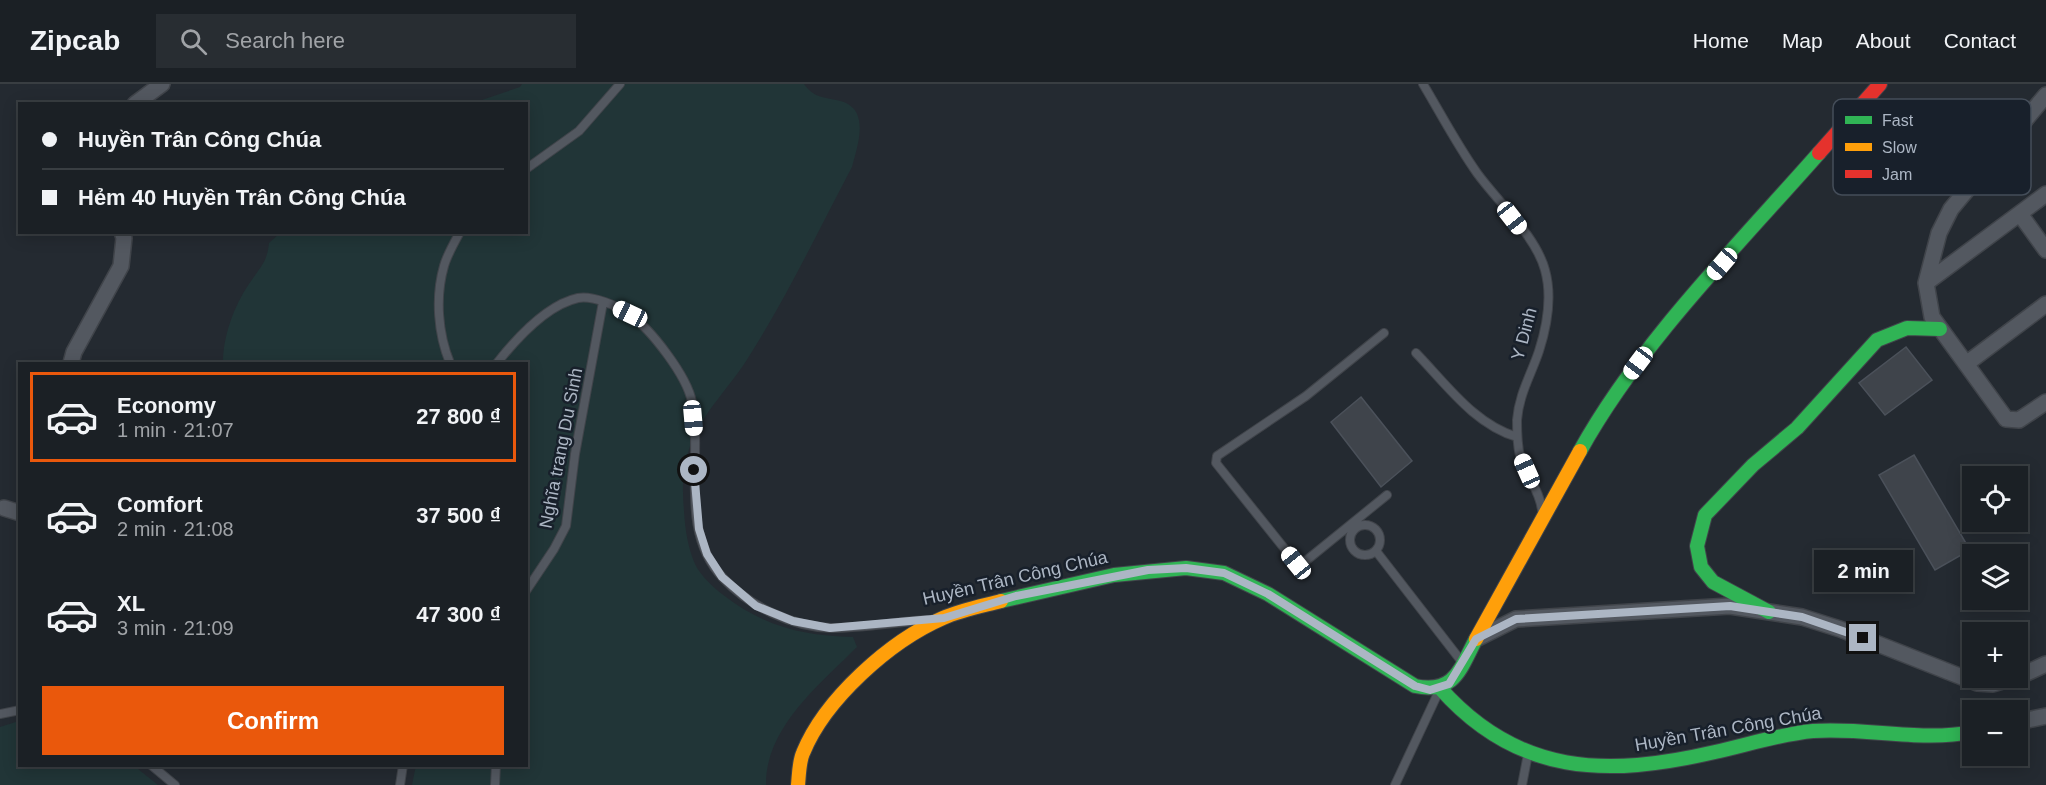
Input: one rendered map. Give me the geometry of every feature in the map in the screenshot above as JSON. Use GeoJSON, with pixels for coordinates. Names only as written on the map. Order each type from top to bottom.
{"type":"FeatureCollection","features":[{"type":"Feature","properties":{"kind":"main road"},"geometry":{"type":"LineString","coordinates":[[1867,99],[1880,84]]}},
{"type":"Feature","properties":{"kind":"main road"},"geometry":{"type":"LineString","coordinates":[[1440,688],[1449,684],[1463,663],[1543,515],[1605,410],[1648,350],[1833,138]]}},
{"type":"Feature","properties":{"kind":"main road"},"geometry":{"type":"LineString","coordinates":[[1769,612],[1713,582],[1701,567],[1697,546],[1705,515],[1753,465],[1797,428],[1877,340],[1894,330],[1914,327],[1940,329]]}},
{"type":"Feature","properties":{"kind":"main road","name":"Huyền Trân Công Chúa"},"geometry":{"type":"LineString","coordinates":[[944,618],[1016,596],[1114,575],[1186,568],[1224,573],[1268,594],[1415,686],[1430,690],[1440,688],[1466,718],[1501,741],[1528,753],[1576,763],[1624,766],[1660,763],[1811,731],[1861,730],[1954,736],[1962,734]]}},
{"type":"Feature","properties":{"kind":"main road"},"geometry":{"type":"LineString","coordinates":[[798,785],[802,755],[823,714],[867,668],[898,645],[944,618]]}},
{"type":"Feature","properties":{"kind":"street"},"geometry":{"type":"LineString","coordinates":[[138,102],[162,84]]}},
{"type":"Feature","properties":{"kind":"street"},"geometry":{"type":"LineString","coordinates":[[2031,113],[2046,95]]}},
{"type":"Feature","properties":{"kind":"street"},"geometry":{"type":"LineString","coordinates":[[1926,283],[2046,194]]}},
{"type":"Feature","properties":{"kind":"street"},"geometry":{"type":"LineString","coordinates":[[1963,195],[1951,209],[1939,233],[1926,283],[1932,317],[2006,419],[2019,420],[2046,402]]}},
{"type":"Feature","properties":{"kind":"street"},"geometry":{"type":"LineString","coordinates":[[2020,214],[2046,250]]}},
{"type":"Feature","properties":{"kind":"street"},"geometry":{"type":"LineString","coordinates":[[71,362],[74,352],[121,266],[123,234]]}},
{"type":"Feature","properties":{"kind":"street"},"geometry":{"type":"LineString","coordinates":[[1966,364],[2046,304]]}},
{"type":"Feature","properties":{"kind":"street"},"geometry":{"type":"LineString","coordinates":[[4,508],[18,512]]}},
{"type":"Feature","properties":{"kind":"street"},"geometry":{"type":"LineString","coordinates":[[1476,639],[1516,619],[1719,606],[1802,617],[1840,629],[1962,677]]}},
{"type":"Feature","properties":{"kind":"street"},"geometry":{"type":"LineString","coordinates":[[2028,672],[2046,664]]}},
{"type":"Feature","properties":{"kind":"street"},"geometry":{"type":"LineString","coordinates":[[2028,720],[2046,716]]}},
{"type":"Feature","properties":{"kind":"lane"},"geometry":{"type":"LineString","coordinates":[[528,168],[579,131],[620,84]]}},
{"type":"Feature","properties":{"kind":"lane","name":"Y Dinh"},"geometry":{"type":"LineString","coordinates":[[1423,84],[1477,173],[1523,232],[1540,256],[1545,268],[1548,283],[1547,315],[1539,351],[1523,386],[1517,437],[1520,456],[1541,501],[1543,515]]}},
{"type":"Feature","properties":{"kind":"lane"},"geometry":{"type":"LineString","coordinates":[[450,362],[444,346],[439,301],[444,266],[459,234]]}},
{"type":"Feature","properties":{"kind":"lane","name":"Huyền Trân Công Chúa"},"geometry":{"type":"LineString","coordinates":[[498,362],[525,333],[560,306],[579,298],[603,302],[630,314],[665,350],[692,400],[694,488],[699,529],[707,554],[722,577],[756,606],[793,621],[830,628],[944,618]]}},
{"type":"Feature","properties":{"kind":"lane","name":"Nghĩa trang Du Sinh"},"geometry":{"type":"LineString","coordinates":[[528,588],[566,526],[575,454],[603,302]]}},
{"type":"Feature","properties":{"kind":"lane"},"geometry":{"type":"LineString","coordinates":[[1384,333],[1306,396],[1215,459],[1296,563],[1302,564],[1353,527],[1387,495]]}},
{"type":"Feature","properties":{"kind":"lane"},"geometry":{"type":"LineString","coordinates":[[1416,353],[1485,423],[1500,432],[1517,437]]}},
{"type":"Feature","properties":{"kind":"lane"},"geometry":{"type":"LineString","coordinates":[[1367,525],[1375,528],[1380,535],[1380,544],[1376,551],[1368,555],[1359,554],[1352,549],[1350,540],[1353,527],[1367,525]]}},
{"type":"Feature","properties":{"kind":"lane"},"geometry":{"type":"LineString","coordinates":[[1376,551],[1463,663]]}},
{"type":"Feature","properties":{"kind":"lane"},"geometry":{"type":"LineString","coordinates":[[1395,785],[1440,688]]}},
{"type":"Feature","properties":{"kind":"lane"},"geometry":{"type":"LineString","coordinates":[[0,714],[18,710]]}},
{"type":"Feature","properties":{"kind":"lane"},"geometry":{"type":"LineString","coordinates":[[1522,785],[1528,753]]}},
{"type":"Feature","properties":{"kind":"lane"},"geometry":{"type":"LineString","coordinates":[[153,767],[175,785]]}},
{"type":"Feature","properties":{"kind":"lane"},"geometry":{"type":"LineString","coordinates":[[400,785],[403,767]]}},
{"type":"Feature","properties":{"kind":"lane"},"geometry":{"type":"LineString","coordinates":[[495,785],[496,767]]}},
{"type":"Feature","properties":{"kind":"green space"},"geometry":{"type":"Polygon","coordinates":[[[522,84],[804,84],[818,96],[847,104],[855,110],[858,118],[859,137],[852,167],[762,335],[741,369],[702,421],[688,452],[684,469],[684,518],[687,538],[695,564],[707,580],[718,591],[752,614],[783,627],[800,631],[853,637],[857,647],[797,708],[785,726],[768,764],[766,785],[412,785],[416,767],[528,767],[528,362],[223,362],[227,332],[234,312],[265,260],[269,243],[279,234],[528,234],[528,102],[476,102],[520,87],[522,84]]]}},
{"type":"Feature","properties":{"kind":"green space"},"geometry":{"type":"Polygon","coordinates":[[[18,721],[18,767],[136,767],[158,785],[0,785],[0,727],[18,721]]]}},
{"type":"Feature","properties":{"kind":"building"},"geometry":{"type":"Polygon","coordinates":[[[1906,347],[1932,380],[1885,415],[1859,383],[1906,347]]]}},
{"type":"Feature","properties":{"kind":"building"},"geometry":{"type":"Polygon","coordinates":[[[1361,397],[1412,461],[1381,487],[1331,422],[1361,397]]]}},
{"type":"Feature","properties":{"kind":"building"},"geometry":{"type":"Polygon","coordinates":[[[1914,455],[1966,544],[1962,544],[1962,555],[1935,570],[1879,475],[1914,455]]]}},
{"type":"Feature","properties":{"kind":"traffic: fast"},"geometry":{"type":"LineString","coordinates":[[1580,451],[1604,411],[1660,334],[1819,153]]}},
{"type":"Feature","properties":{"kind":"traffic: fast"},"geometry":{"type":"LineString","coordinates":[[1769,612],[1713,582],[1701,567],[1697,546],[1705,515],[1753,465],[1797,428],[1877,340],[1907,328],[1940,329]]}},
{"type":"Feature","properties":{"kind":"traffic: fast"},"geometry":{"type":"LineString","coordinates":[[1001,601],[1114,575],[1186,568],[1224,573],[1268,594],[1415,686],[1428,688],[1448,683],[1454,677],[1476,639]]}},
{"type":"Feature","properties":{"kind":"traffic: fast"},"geometry":{"type":"LineString","coordinates":[[1440,688],[1470,717],[1501,739],[1533,754],[1566,762],[1601,766],[1637,765],[1675,760],[1801,732],[1833,730],[1933,736],[1962,734]]}},
{"type":"Feature","properties":{"kind":"traffic: slow"},"geometry":{"type":"LineString","coordinates":[[1476,639],[1580,451]]}},
{"type":"Feature","properties":{"kind":"traffic: slow"},"geometry":{"type":"LineString","coordinates":[[798,785],[802,757],[813,733],[827,712],[861,674],[902,641],[923,628],[957,613],[1001,601]]}},
{"type":"Feature","properties":{"kind":"traffic: jam"},"geometry":{"type":"LineString","coordinates":[[1867,99],[1880,84]]}},
{"type":"Feature","properties":{"kind":"traffic: jam"},"geometry":{"type":"LineString","coordinates":[[1819,153],[1833,137]]}},
{"type":"Feature","properties":{"kind":"route"},"geometry":{"type":"LineString","coordinates":[[694,470],[699,529],[707,554],[722,577],[756,606],[793,621],[830,628],[944,618],[1016,596],[1114,575],[1186,568],[1224,573],[1244,582],[1268,594],[1365,657],[1415,686],[1430,690],[1449,684],[1476,639],[1516,619],[1566,614],[1730,606],[1802,617],[1863,638]]}}]}
